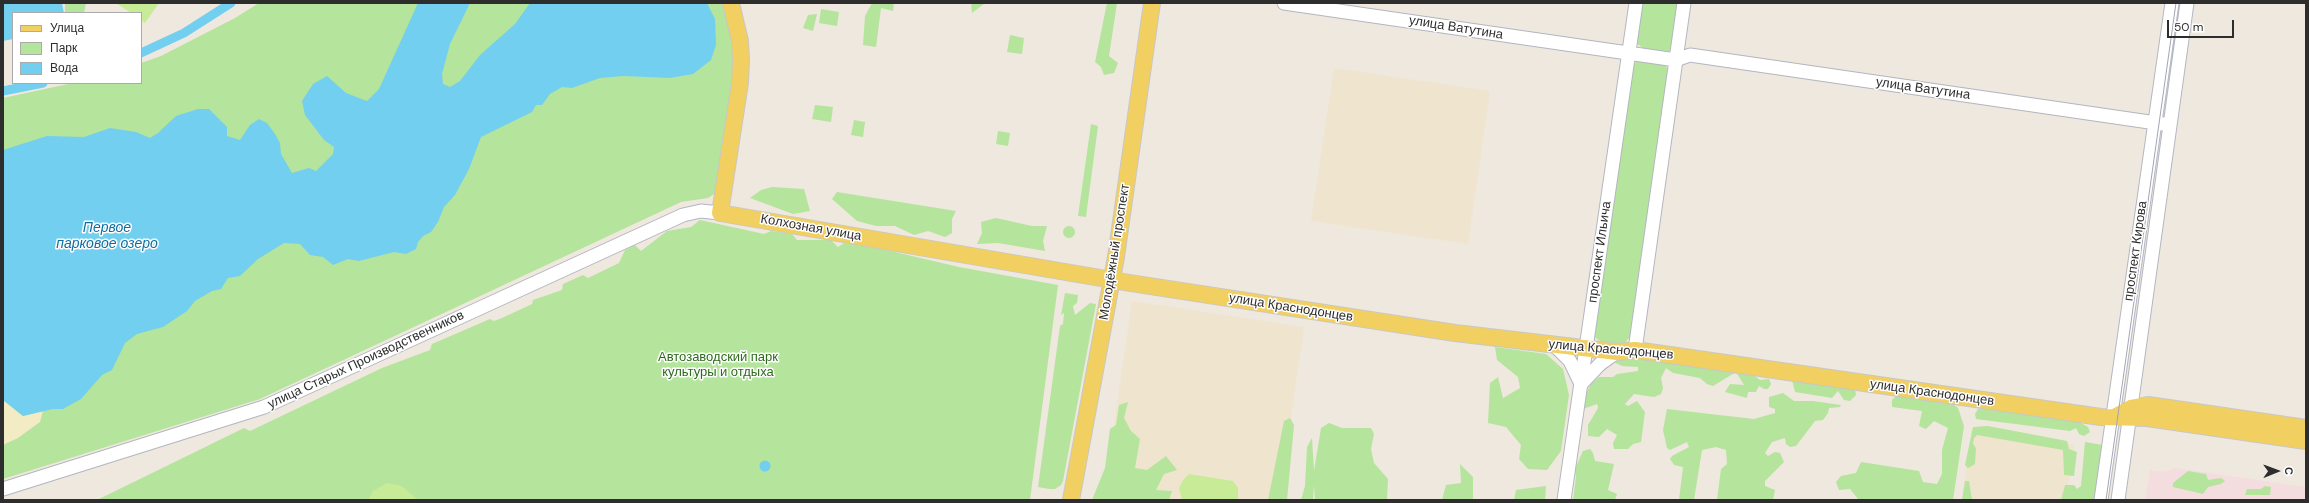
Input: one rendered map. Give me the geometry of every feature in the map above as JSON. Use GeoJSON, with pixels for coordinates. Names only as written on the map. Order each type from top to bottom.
{"type":"FeatureCollection","features":[{"type":"Feature","properties":{"kind":"main road"},"geometry":{"type":"LineString","coordinates":[[720,213],[740,82],[740,40],[731,3]]}},
{"type":"Feature","properties":{"kind":"main road","name":"Молодёжный проспект"},"geometry":{"type":"LineString","coordinates":[[1071,500],[1111,280],[1152,3]]}},
{"type":"Feature","properties":{"kind":"main road","name":"Колхозная улица"},"geometry":{"type":"LineString","coordinates":[[720,213],[1111,280]]}},
{"type":"Feature","properties":{"kind":"main road","name":"улица Краснодонцев"},"geometry":{"type":"LineString","coordinates":[[1111,280],[1455,333],[1554,346],[1617,352],[1635,350],[2112,418]]}},
{"type":"Feature","properties":{"kind":"main road"},"geometry":{"type":"LineString","coordinates":[[2112,418],[2130,413],[2148,405],[2306,428]]}},
{"type":"Feature","properties":{"kind":"main road"},"geometry":{"type":"LineString","coordinates":[[2130,413],[2147,418],[2306,441]]}},
{"type":"Feature","properties":{"kind":"street","name":"улица Ватутина"},"geometry":{"type":"LineString","coordinates":[[1284,3],[1676,60],[1690,55],[2170,125]]}},
{"type":"Feature","properties":{"kind":"street","name":"проспект Ильича"},"geometry":{"type":"LineString","coordinates":[[1564,500],[1636,3]]}},
{"type":"Feature","properties":{"kind":"street"},"geometry":{"type":"LineString","coordinates":[[1635,350],[1684,3]]}},
{"type":"Feature","properties":{"kind":"street","name":"проспект Кирова"},"geometry":{"type":"LineString","coordinates":[[2101,500],[2172,3]]}},
{"type":"Feature","properties":{"kind":"street","name":"проспект Кирова"},"geometry":{"type":"LineString","coordinates":[[2118,500],[2187,3]]}},
{"type":"Feature","properties":{"kind":"street","name":"улица Старых Производственников"},"geometry":{"type":"LineString","coordinates":[[3,489],[264,407],[683,215],[701,211],[720,213]]}},
{"type":"Feature","properties":{"kind":"street"},"geometry":{"type":"LineString","coordinates":[[1554,346],[1570,361],[1581,384],[1600,364],[1617,352]]}},
{"type":"Feature","properties":{"kind":"shaded area"},"geometry":{"type":"Polygon","coordinates":[[[1334,68],[1490,91],[1468,244],[1311,221],[1334,68]]]}},
{"type":"Feature","properties":{"kind":"shaded area"},"geometry":{"type":"Polygon","coordinates":[[[1132,301],[1304,327],[1279,500],[1103,500],[1132,301]]]}},
{"type":"Feature","properties":{"kind":"shaded area"},"geometry":{"type":"Polygon","coordinates":[[[1972,429],[2074,445],[2066,500],[1962,500],[1972,429]]]}},
{"type":"Feature","properties":{"kind":"shaded area"},"geometry":{"type":"Polygon","coordinates":[[[2176,468],[2306,487],[2306,500],[2145,500],[2150,470],[2164,472],[2176,468]]]}},
{"type":"Feature","properties":{"kind":"green space"},"geometry":{"type":"Polygon","coordinates":[[[65,3],[86,3],[84,12],[65,12],[65,3]]]}},
{"type":"Feature","properties":{"kind":"green space"},"geometry":{"type":"Polygon","coordinates":[[[116,3],[159,3],[145,23],[142,21],[142,12],[130,12],[116,3]]]}},
{"type":"Feature","properties":{"kind":"green space"},"geometry":{"type":"Polygon","coordinates":[[[259,3],[724,3],[736,57],[717,192],[708,198],[681,202],[260,399],[3,479],[3,98],[68,84],[142,84],[142,63],[161,56],[235,18],[259,3]]]}},
{"type":"Feature","properties":{"kind":"green space"},"geometry":{"type":"Polygon","coordinates":[[[872,3],[894,3],[893,11],[881,8],[876,47],[863,45],[865,16],[872,3]]]}},
{"type":"Feature","properties":{"kind":"green space"},"geometry":{"type":"Polygon","coordinates":[[[971,3],[985,3],[972,13],[971,3]]]}},
{"type":"Feature","properties":{"kind":"green space"},"geometry":{"type":"Polygon","coordinates":[[[1107,3],[1117,3],[1109,56],[1118,63],[1114,73],[1104,75],[1101,67],[1095,62],[1107,3]]]}},
{"type":"Feature","properties":{"kind":"green space"},"geometry":{"type":"Polygon","coordinates":[[[1640,3],[1681,3],[1672,49],[1668,52],[1643,48],[1636,43],[1640,3]]]}},
{"type":"Feature","properties":{"kind":"green space"},"geometry":{"type":"Polygon","coordinates":[[[821,9],[839,12],[837,26],[819,23],[821,9]]]}},
{"type":"Feature","properties":{"kind":"green space"},"geometry":{"type":"Polygon","coordinates":[[[817,14],[813,31],[803,28],[808,15],[817,14]]]}},
{"type":"Feature","properties":{"kind":"green space"},"geometry":{"type":"Polygon","coordinates":[[[1010,35],[1024,38],[1022,54],[1007,52],[1010,35]]]}},
{"type":"Feature","properties":{"kind":"green space"},"geometry":{"type":"Polygon","coordinates":[[[1639,59],[1665,64],[1669,73],[1632,334],[1624,344],[1618,345],[1603,343],[1593,336],[1632,66],[1639,59]]]}},
{"type":"Feature","properties":{"kind":"green space"},"geometry":{"type":"Polygon","coordinates":[[[815,105],[833,107],[831,122],[812,119],[815,105]]]}},
{"type":"Feature","properties":{"kind":"green space"},"geometry":{"type":"Polygon","coordinates":[[[854,120],[865,122],[863,137],[851,135],[854,120]]]}},
{"type":"Feature","properties":{"kind":"green space"},"geometry":{"type":"Polygon","coordinates":[[[1091,124],[1098,126],[1086,217],[1078,216],[1091,124]]]}},
{"type":"Feature","properties":{"kind":"green space"},"geometry":{"type":"Polygon","coordinates":[[[998,131],[1010,133],[1008,146],[996,144],[998,131]]]}},
{"type":"Feature","properties":{"kind":"green space"},"geometry":{"type":"Polygon","coordinates":[[[772,187],[804,189],[810,211],[793,214],[750,198],[761,190],[772,187]]]}},
{"type":"Feature","properties":{"kind":"green space"},"geometry":{"type":"Polygon","coordinates":[[[837,192],[956,211],[952,219],[952,233],[945,237],[928,231],[914,235],[895,226],[876,226],[857,221],[832,199],[837,192]]]}},
{"type":"Feature","properties":{"kind":"green space"},"geometry":{"type":"Polygon","coordinates":[[[996,218],[1032,226],[1047,226],[1043,241],[1045,251],[998,243],[977,244],[982,233],[981,222],[996,218]]]}},
{"type":"Feature","properties":{"kind":"green space","name":"Автозаводский парк культуры и отдыха"},"geometry":{"type":"Polygon","coordinates":[[[700,220],[764,234],[771,231],[792,234],[797,240],[831,240],[838,247],[844,243],[882,249],[959,267],[1058,285],[1030,500],[97,500],[244,428],[250,431],[382,368],[430,350],[432,344],[490,319],[494,321],[502,318],[532,304],[533,300],[562,290],[563,284],[583,275],[588,278],[619,263],[625,250],[635,245],[641,251],[667,231],[691,227],[700,220]]]}},
{"type":"Feature","properties":{"kind":"green space"},"geometry":{"type":"Polygon","coordinates":[[[1069,226],[1073,228],[1075,232],[1073,236],[1069,238],[1065,236],[1063,232],[1065,228],[1069,226]]]}},
{"type":"Feature","properties":{"kind":"green space"},"geometry":{"type":"Polygon","coordinates":[[[1065,293],[1078,295],[1077,303],[1073,306],[1075,315],[1090,303],[1096,304],[1063,481],[1061,485],[1055,489],[1049,489],[1038,487],[1060,326],[1063,324],[1064,313],[1061,315],[1065,293]]]}},
{"type":"Feature","properties":{"kind":"green space"},"geometry":{"type":"Polygon","coordinates":[[[1495,347],[1546,354],[1563,369],[1569,395],[1561,451],[1547,470],[1528,469],[1519,459],[1521,445],[1506,427],[1488,423],[1490,383],[1498,377],[1503,398],[1520,388],[1518,377],[1497,360],[1495,347]]]}},
{"type":"Feature","properties":{"kind":"green space"},"geometry":{"type":"Polygon","coordinates":[[[1624,353],[1748,371],[1760,380],[1769,379],[1771,384],[1768,389],[1764,389],[1759,386],[1756,392],[1748,392],[1747,398],[1725,392],[1730,384],[1744,385],[1736,372],[1713,386],[1707,384],[1700,378],[1673,373],[1666,368],[1661,378],[1663,388],[1661,394],[1654,397],[1634,394],[1625,404],[1628,406],[1637,401],[1645,412],[1641,442],[1633,444],[1628,449],[1614,449],[1613,443],[1617,435],[1607,429],[1599,437],[1588,436],[1588,425],[1598,408],[1597,404],[1583,409],[1584,397],[1591,384],[1599,377],[1613,377],[1617,374],[1638,371],[1638,367],[1622,366],[1616,363],[1615,358],[1624,353]]]}},
{"type":"Feature","properties":{"kind":"green space"},"geometry":{"type":"Polygon","coordinates":[[[1792,380],[1855,389],[1856,395],[1850,401],[1844,400],[1838,391],[1832,398],[1795,392],[1792,380]]]}},
{"type":"Feature","properties":{"kind":"green space"},"geometry":{"type":"Polygon","coordinates":[[[1783,393],[1794,401],[1813,401],[1841,405],[1840,407],[1829,408],[1828,413],[1823,420],[1815,421],[1796,446],[1790,447],[1786,444],[1785,438],[1772,442],[1765,453],[1768,456],[1775,452],[1780,453],[1784,462],[1765,481],[1765,486],[1775,490],[1773,500],[1717,500],[1721,469],[1727,464],[1726,450],[1716,447],[1702,450],[1694,500],[1679,500],[1683,467],[1674,465],[1670,459],[1672,456],[1689,447],[1687,442],[1670,450],[1667,448],[1663,430],[1667,409],[1754,419],[1775,413],[1775,409],[1769,407],[1769,397],[1783,393]]]}},
{"type":"Feature","properties":{"kind":"green space"},"geometry":{"type":"Polygon","coordinates":[[[1896,396],[1951,402],[1958,408],[1964,426],[1953,500],[1858,499],[1850,489],[1839,490],[1836,482],[1841,476],[1856,473],[1861,462],[1919,471],[1923,482],[1937,484],[1942,474],[1942,450],[1948,428],[1934,421],[1926,429],[1919,426],[1922,411],[1892,407],[1892,400],[1896,396]]]}},
{"type":"Feature","properties":{"kind":"green space"},"geometry":{"type":"Polygon","coordinates":[[[1128,402],[1124,418],[1131,431],[1140,439],[1135,468],[1147,470],[1166,456],[1177,470],[1164,474],[1156,490],[1172,491],[1169,500],[1092,500],[1105,468],[1110,429],[1116,425],[1119,405],[1128,402]]]}},
{"type":"Feature","properties":{"kind":"green space"},"geometry":{"type":"Polygon","coordinates":[[[1991,408],[2077,421],[2088,427],[2090,432],[2084,436],[2079,434],[2076,428],[2070,431],[1976,419],[1975,414],[1978,409],[1991,408]]]}},
{"type":"Feature","properties":{"kind":"green space"},"geometry":{"type":"Polygon","coordinates":[[[1290,418],[1294,425],[1287,500],[1268,500],[1284,421],[1290,418]]]}},
{"type":"Feature","properties":{"kind":"green space"},"geometry":{"type":"Polygon","coordinates":[[[1329,423],[1342,428],[1371,428],[1374,434],[1371,449],[1374,463],[1388,479],[1387,500],[1315,500],[1314,485],[1313,500],[1301,500],[1305,486],[1307,447],[1312,438],[1314,471],[1321,428],[1329,423]]]}},
{"type":"Feature","properties":{"kind":"green space"},"geometry":{"type":"Polygon","coordinates":[[[1988,426],[2067,441],[2069,449],[2077,452],[2074,476],[2064,475],[2063,450],[1977,435],[1974,438],[1973,444],[1976,448],[1975,464],[1968,468],[1965,465],[1973,427],[1988,426]]]}},
{"type":"Feature","properties":{"kind":"green space"},"geometry":{"type":"Polygon","coordinates":[[[2085,442],[2103,445],[2095,500],[2061,500],[2065,485],[2074,485],[2077,489],[2081,486],[2085,442]]]}},
{"type":"Feature","properties":{"kind":"green space"},"geometry":{"type":"Polygon","coordinates":[[[1590,449],[1593,453],[1595,461],[1614,464],[1608,490],[1617,494],[1615,500],[1573,500],[1576,477],[1575,469],[1583,451],[1590,449]]]}},
{"type":"Feature","properties":{"kind":"green space"},"geometry":{"type":"Polygon","coordinates":[[[1460,464],[1473,477],[1473,500],[1442,500],[1446,485],[1461,483],[1460,464]]]}},
{"type":"Feature","properties":{"kind":"green space"},"geometry":{"type":"Polygon","coordinates":[[[2188,471],[2206,474],[2208,480],[2221,478],[2225,481],[2221,484],[2208,487],[2203,494],[2173,487],[2173,483],[2188,471]]]}},
{"type":"Feature","properties":{"kind":"green space"},"geometry":{"type":"Polygon","coordinates":[[[1189,474],[1233,481],[1238,488],[1238,500],[1182,500],[1179,488],[1183,480],[1189,474]]]}},
{"type":"Feature","properties":{"kind":"green space"},"geometry":{"type":"Polygon","coordinates":[[[1965,481],[1969,481],[1972,500],[1962,500],[1965,481]]]}},
{"type":"Feature","properties":{"kind":"green space"},"geometry":{"type":"Polygon","coordinates":[[[387,483],[402,486],[418,500],[368,500],[373,491],[387,483]]]}},
{"type":"Feature","properties":{"kind":"green space"},"geometry":{"type":"Polygon","coordinates":[[[1546,486],[1545,500],[1514,500],[1516,490],[1546,486]]]}},
{"type":"Feature","properties":{"kind":"green space"},"geometry":{"type":"Polygon","coordinates":[[[2265,486],[2271,487],[2270,495],[2245,495],[2247,489],[2261,489],[2265,486]]]}},
{"type":"Feature","properties":{"kind":"sand"},"geometry":{"type":"Polygon","coordinates":[[[3,400],[23,416],[43,411],[40,422],[18,438],[3,445],[3,400]]]}},
{"type":"Feature","properties":{"kind":"water"},"geometry":{"type":"Polygon","coordinates":[[[3,3],[62,3],[64,12],[12,12],[12,39],[3,41],[3,3]]]}},
{"type":"Feature","properties":{"kind":"water","name":"Первое парковое озеро"},"geometry":{"type":"Polygon","coordinates":[[[418,3],[470,3],[450,44],[442,74],[443,84],[450,87],[460,81],[480,55],[515,24],[530,3],[707,3],[715,19],[716,45],[711,60],[693,74],[670,78],[623,76],[600,78],[572,88],[562,87],[550,94],[542,105],[536,105],[532,112],[481,137],[469,169],[455,195],[444,207],[438,222],[431,232],[423,236],[418,242],[416,249],[406,254],[394,252],[359,261],[348,259],[333,265],[323,257],[310,255],[300,244],[284,243],[258,259],[240,276],[228,278],[221,289],[212,291],[195,301],[187,311],[163,327],[137,334],[125,343],[112,370],[102,375],[81,399],[63,409],[53,409],[23,416],[3,400],[3,150],[47,136],[84,137],[110,128],[136,132],[150,138],[158,133],[176,116],[198,109],[209,109],[227,127],[227,136],[240,140],[250,125],[259,119],[267,123],[280,143],[281,154],[292,173],[309,168],[316,171],[333,154],[334,147],[324,140],[305,115],[302,101],[313,84],[327,76],[346,93],[367,101],[379,89],[418,3]]]}},
{"type":"Feature","properties":{"kind":"water"},"geometry":{"type":"Polygon","coordinates":[[[763,461],[767,461],[769,462],[769,470],[763,471],[760,468],[760,464],[763,461]]]}},
{"type":"Feature","properties":{"kind":"waterway"},"geometry":{"type":"LineString","coordinates":[[142,53],[184,33],[231,3]]}},
{"type":"Feature","properties":{"kind":"waterway"},"geometry":{"type":"LineString","coordinates":[[3,91],[38,84]]}},
{"type":"Feature","properties":{"kind":"tram line"},"geometry":{"type":"LineString","coordinates":[[2106,500],[2176,3]]}}]}
